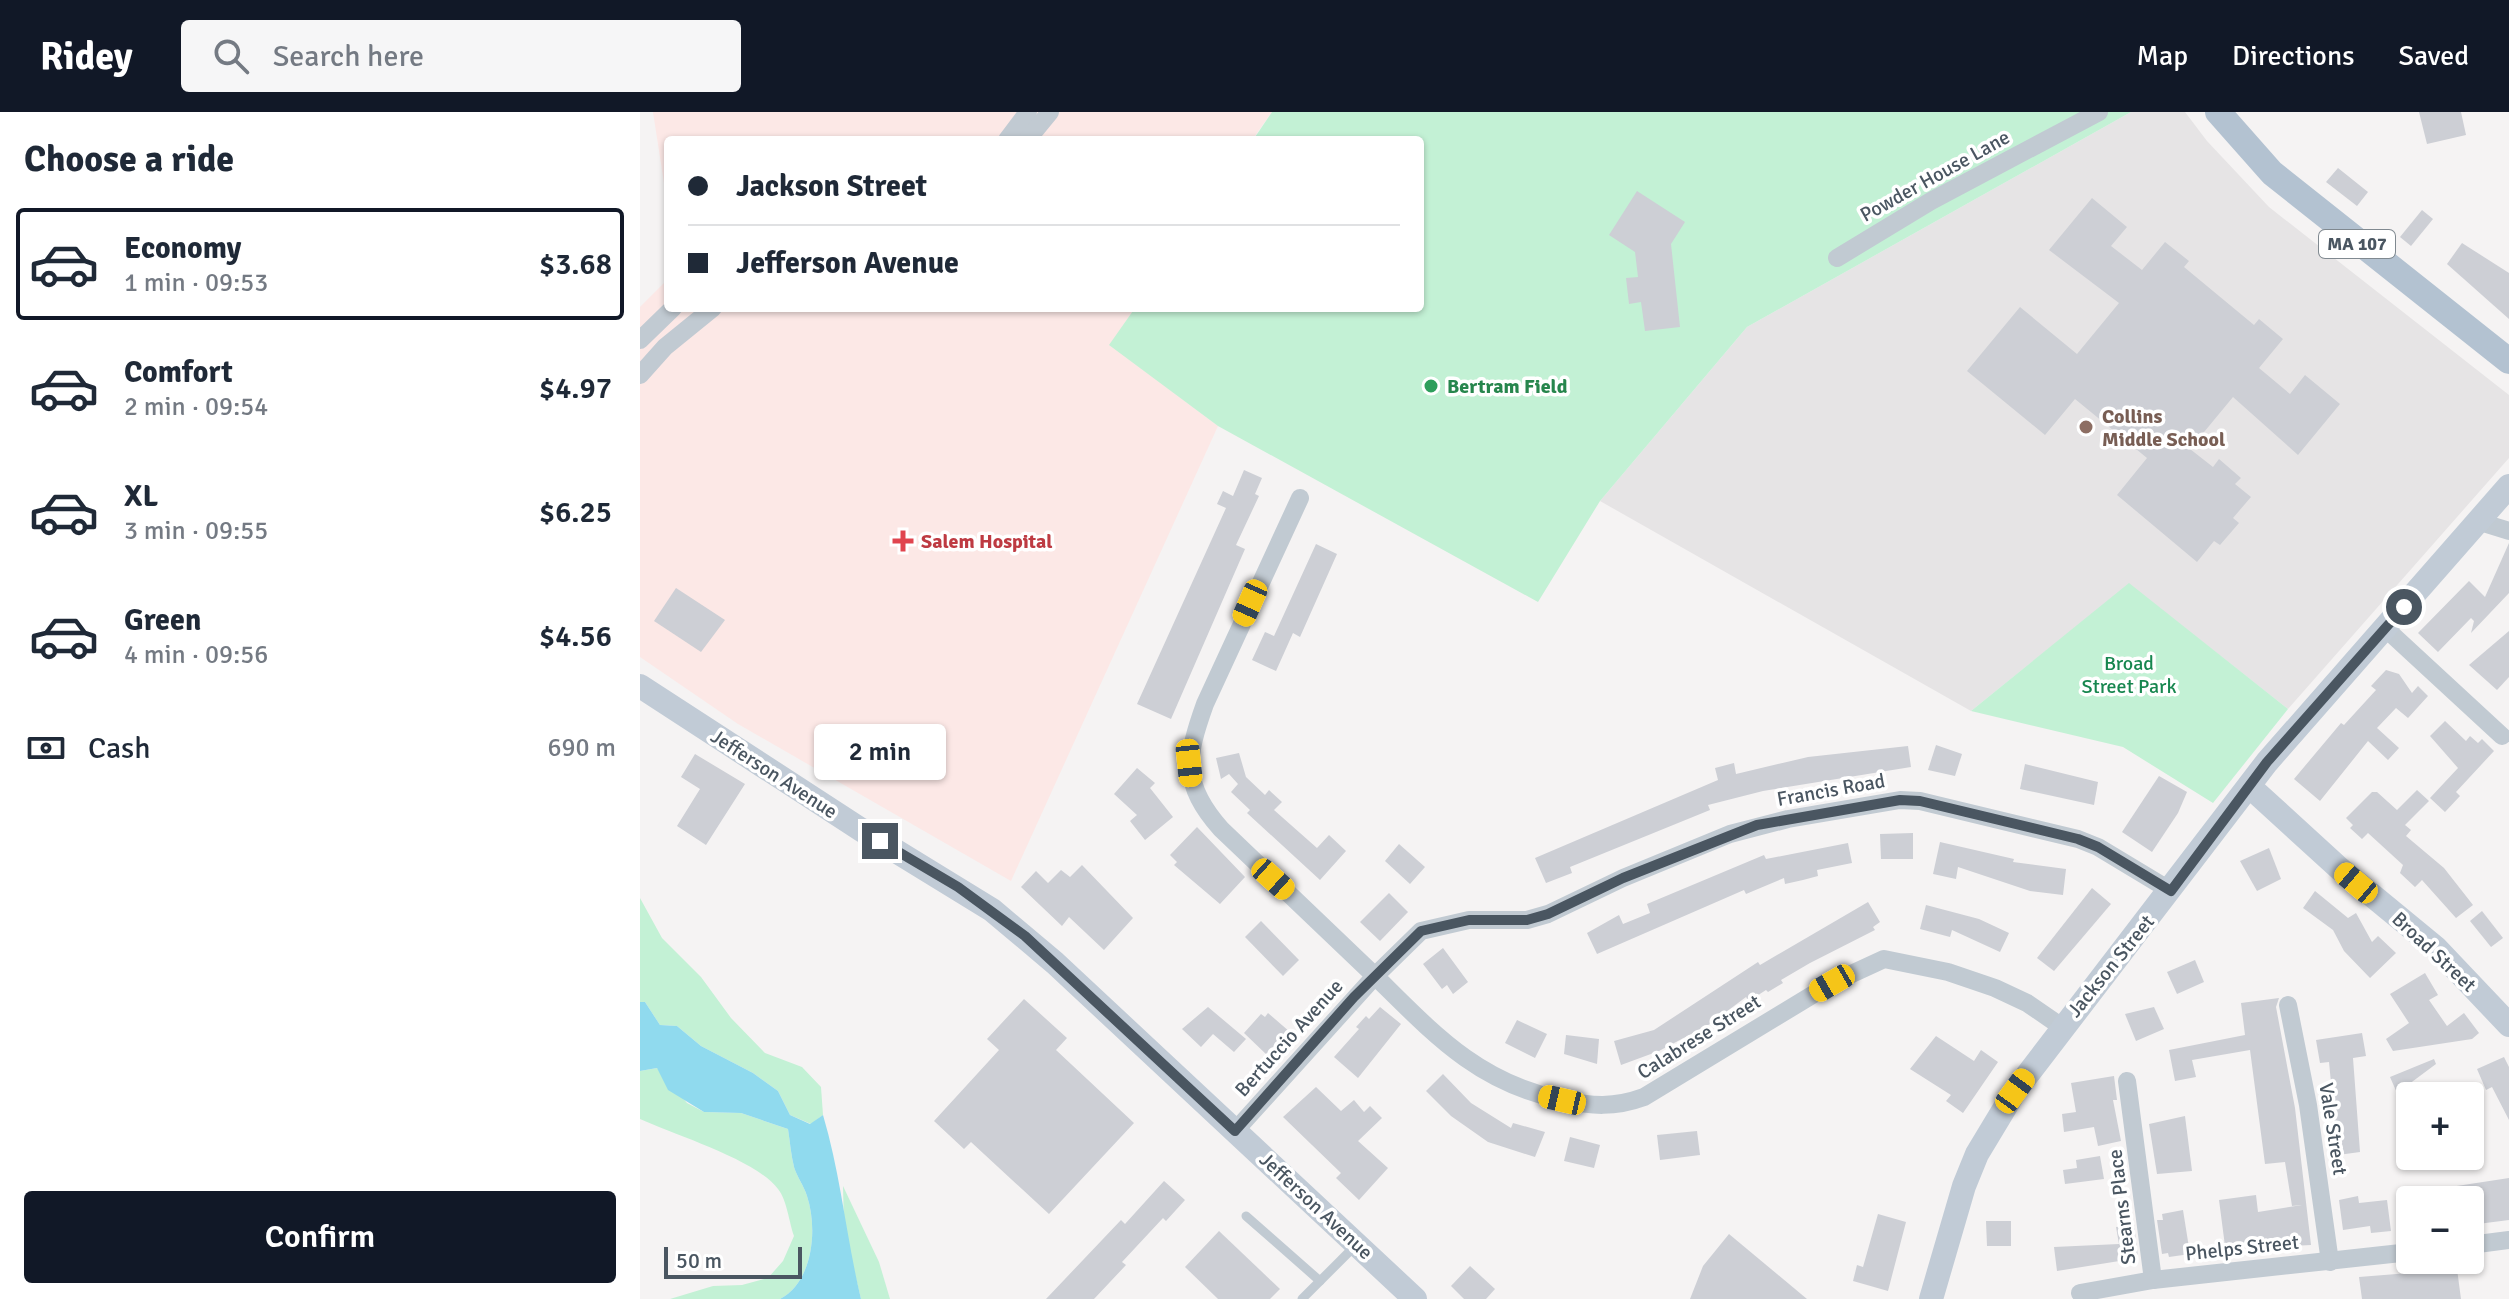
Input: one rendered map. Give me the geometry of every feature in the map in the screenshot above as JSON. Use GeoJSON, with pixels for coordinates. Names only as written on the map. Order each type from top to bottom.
{"type":"FeatureCollection","features":[{"type":"Feature","properties":{"kind":"main road","name":"MA 107"},"geometry":{"type":"LineString","coordinates":[[2218,112],[2272,173],[2509,361]]}},
{"type":"Feature","properties":{"kind":"main road","name":"Jackson Street"},"geometry":{"type":"LineString","coordinates":[[1931,1299],[1959,1200],[1977,1154],[2015,1091],[2312,708],[2509,486]]}},
{"type":"Feature","properties":{"kind":"main road","name":"Jefferson Avenue"},"geometry":{"type":"LineString","coordinates":[[640,686],[837,815],[992,910],[1055,963],[1415,1299]]}},
{"type":"Feature","properties":{"kind":"main road","name":"Broad Street"},"geometry":{"type":"LineString","coordinates":[[2249,786],[2329,860],[2436,948],[2509,1025]]}},
{"type":"Feature","properties":{"kind":"street","name":"Powder House Lane"},"geometry":{"type":"LineString","coordinates":[[1837,258],[1931,201],[2099,112]]}},
{"type":"Feature","properties":{"kind":"street"},"geometry":{"type":"LineString","coordinates":[[1012,136],[1036,116]]}},
{"type":"Feature","properties":{"kind":"street"},"geometry":{"type":"LineString","coordinates":[[1028,136],[1036,116]]}},
{"type":"Feature","properties":{"kind":"street"},"geometry":{"type":"LineString","coordinates":[[640,340],[669,312]]}},
{"type":"Feature","properties":{"kind":"street"},"geometry":{"type":"LineString","coordinates":[[640,375],[665,347],[708,312]]}},
{"type":"Feature","properties":{"kind":"street","name":"Bertuccio Avenue"},"geometry":{"type":"LineString","coordinates":[[1235,1131],[1375,976],[1221,829],[1202,808],[1192,786],[1189,763],[1193,737],[1205,704],[1300,498]]}},
{"type":"Feature","properties":{"kind":"street"},"geometry":{"type":"LineString","coordinates":[[2480,522],[2509,531]]}},
{"type":"Feature","properties":{"kind":"street"},"geometry":{"type":"LineString","coordinates":[[2385,628],[2502,736]]}},
{"type":"Feature","properties":{"kind":"street","name":"Francis Road"},"geometry":{"type":"LineString","coordinates":[[1375,976],[1421,931],[1441,924],[1469,920],[1527,920],[1548,914],[1623,878],[1757,825],[1900,800],[1949,807],[2078,839],[2098,847],[2171,891]]}},
{"type":"Feature","properties":{"kind":"street","name":"Calabrese Street"},"geometry":{"type":"LineString","coordinates":[[1375,976],[1428,1027],[1490,1076],[1537,1094],[1596,1107],[1618,1107],[1644,1097],[1832,983],[1884,959],[1948,972],[1995,988],[2027,1003],[2062,1027]]}},
{"type":"Feature","properties":{"kind":"street","name":"Vale Street"},"geometry":{"type":"LineString","coordinates":[[2288,1005],[2308,1105],[2330,1262]]}},
{"type":"Feature","properties":{"kind":"street","name":"Stearns Place"},"geometry":{"type":"LineString","coordinates":[[2127,1081],[2153,1280]]}},
{"type":"Feature","properties":{"kind":"street"},"geometry":{"type":"LineString","coordinates":[[2484,1243],[2509,1240]]}},
{"type":"Feature","properties":{"kind":"street","name":"Phelps Street"},"geometry":{"type":"LineString","coordinates":[[2080,1293],[2153,1280],[2396,1254]]}},
{"type":"Feature","properties":{"kind":"lane"},"geometry":{"type":"LineString","coordinates":[[1246,1216],[1320,1281]]}},
{"type":"Feature","properties":{"kind":"lane"},"geometry":{"type":"LineString","coordinates":[[1302,1299],[1357,1245]]}},
{"type":"Feature","properties":{"kind":"shaded area"},"geometry":{"type":"Polygon","coordinates":[[[653,112],[1272,112],[1255,136],[664,136],[664,183],[653,112]]]}},
{"type":"Feature","properties":{"kind":"shaded area","name":"Collins Middle School"},"geometry":{"type":"Polygon","coordinates":[[[2131,112],[2185,112],[2207,141],[2269,207],[2509,395],[2509,458],[2288,709],[2129,584],[1971,711],[1600,501],[1747,327],[2131,112]]]}},
{"type":"Feature","properties":{"kind":"shaded area","name":"Salem Hospital"},"geometry":{"type":"Polygon","coordinates":[[[664,283],[664,312],[1132,312],[1110,345],[1218,426],[1011,881],[738,724],[640,657],[640,307],[664,283]]]}},
{"type":"Feature","properties":{"kind":"green space","name":"Bertram Field"},"geometry":{"type":"Polygon","coordinates":[[[1272,112],[2131,112],[1747,327],[1600,501],[1538,602],[1218,426],[1109,345],[1132,312],[1424,312],[1424,136],[1256,136],[1272,112]]]}},
{"type":"Feature","properties":{"kind":"green space","name":"Broad Street Park"},"geometry":{"type":"Polygon","coordinates":[[[2129,583],[2288,709],[2213,803],[2123,747],[1971,711],[2129,583]]]}},
{"type":"Feature","properties":{"kind":"green space"},"geometry":{"type":"Polygon","coordinates":[[[640,898],[662,938],[701,977],[731,1018],[765,1053],[802,1067],[821,1087],[823,1115],[811,1124],[790,1115],[778,1091],[753,1073],[701,1046],[677,1026],[660,1025],[645,1002],[640,1002],[640,898]]]}},
{"type":"Feature","properties":{"kind":"green space"},"geometry":{"type":"Polygon","coordinates":[[[657,1068],[687,1103],[704,1112],[741,1113],[788,1129],[794,1167],[810,1209],[812,1239],[800,1280],[780,1299],[670,1299],[713,1286],[742,1285],[768,1278],[783,1261],[794,1236],[784,1199],[767,1178],[734,1158],[640,1119],[640,1071],[657,1068]]]}},
{"type":"Feature","properties":{"kind":"green space"},"geometry":{"type":"Polygon","coordinates":[[[843,1186],[879,1262],[890,1299],[861,1299],[844,1229],[843,1186]]]}},
{"type":"Feature","properties":{"kind":"water"},"geometry":{"type":"Polygon","coordinates":[[[640,1002],[645,1002],[660,1025],[677,1026],[701,1046],[753,1073],[778,1091],[790,1115],[810,1124],[823,1115],[861,1299],[780,1299],[800,1280],[812,1239],[810,1209],[794,1167],[788,1129],[741,1113],[704,1112],[668,1090],[657,1068],[640,1071],[640,1002]]]}},
{"type":"Feature","properties":{"kind":"building"},"geometry":{"type":"Polygon","coordinates":[[[2419,112],[2461,112],[2466,135],[2427,144],[2419,112]]]}},
{"type":"Feature","properties":{"kind":"building"},"geometry":{"type":"Polygon","coordinates":[[[2338,168],[2368,192],[2357,206],[2326,182],[2338,168]]]}},
{"type":"Feature","properties":{"kind":"building"},"geometry":{"type":"Polygon","coordinates":[[[1637,191],[1685,222],[1671,244],[1680,327],[1645,331],[1641,302],[1629,304],[1626,278],[1638,277],[1635,252],[1609,235],[1637,191]]]}},
{"type":"Feature","properties":{"kind":"building"},"geometry":{"type":"Polygon","coordinates":[[[2092,198],[2127,227],[2111,246],[2142,270],[2165,242],[2189,261],[2184,267],[2254,325],[2259,319],[2283,339],[2259,368],[2290,394],[2305,375],[2340,404],[2298,455],[2233,397],[2190,449],[2213,467],[2219,459],[2241,478],[2235,484],[2251,497],[2233,518],[2239,523],[2220,545],[2214,541],[2197,562],[2117,495],[2147,458],[2075,399],[2045,435],[1967,371],[2020,307],[2077,354],[2119,303],[2049,250],[2092,198]]]}},
{"type":"Feature","properties":{"kind":"building"},"geometry":{"type":"Polygon","coordinates":[[[2422,210],[2433,219],[2411,246],[2400,237],[2422,210]]]}},
{"type":"Feature","properties":{"kind":"building"},"geometry":{"type":"Polygon","coordinates":[[[2462,243],[2509,273],[2509,319],[2447,264],[2462,243]]]}},
{"type":"Feature","properties":{"kind":"building"},"geometry":{"type":"Polygon","coordinates":[[[1244,470],[1262,478],[1255,494],[1259,496],[1236,545],[1245,549],[1171,719],[1137,704],[1226,508],[1217,504],[1223,491],[1233,496],[1244,470]]]}},
{"type":"Feature","properties":{"kind":"building"},"geometry":{"type":"Polygon","coordinates":[[[2509,543],[2509,593],[2471,633],[2474,621],[2471,618],[2438,652],[2418,633],[2469,581],[2485,597],[2509,543]]]}},
{"type":"Feature","properties":{"kind":"building"},"geometry":{"type":"Polygon","coordinates":[[[1316,544],[1337,554],[1300,637],[1293,633],[1276,671],[1252,660],[1265,632],[1274,636],[1316,544]]]}},
{"type":"Feature","properties":{"kind":"building"},"geometry":{"type":"Polygon","coordinates":[[[676,588],[725,620],[701,652],[654,621],[676,588]]]}},
{"type":"Feature","properties":{"kind":"building"},"geometry":{"type":"Polygon","coordinates":[[[2509,631],[2509,677],[2497,690],[2469,665],[2509,631]]]}},
{"type":"Feature","properties":{"kind":"building"},"geometry":{"type":"Polygon","coordinates":[[[2386,670],[2399,674],[2412,693],[2418,686],[2428,696],[2408,718],[2396,708],[2377,728],[2399,748],[2388,760],[2368,741],[2320,801],[2294,779],[2341,723],[2344,725],[2376,690],[2371,686],[2386,670]]]}},
{"type":"Feature","properties":{"kind":"building"},"geometry":{"type":"Polygon","coordinates":[[[2445,721],[2466,741],[2470,736],[2478,743],[2482,739],[2494,751],[2456,792],[2460,796],[2445,812],[2430,798],[2458,768],[2430,736],[2445,721]]]}},
{"type":"Feature","properties":{"kind":"building"},"geometry":{"type":"Polygon","coordinates":[[[1936,745],[1962,754],[1955,776],[1928,770],[1936,745]]]}},
{"type":"Feature","properties":{"kind":"building"},"geometry":{"type":"Polygon","coordinates":[[[1908,746],[1911,767],[1763,791],[1708,805],[1710,810],[1570,867],[1572,873],[1546,883],[1535,858],[1718,780],[1715,768],[1734,763],[1736,774],[1808,757],[1908,746]]]}},
{"type":"Feature","properties":{"kind":"building"},"geometry":{"type":"Polygon","coordinates":[[[1239,753],[1246,777],[1265,795],[1269,790],[1282,802],[1274,810],[1317,848],[1329,835],[1346,851],[1320,880],[1247,813],[1250,810],[1231,792],[1238,784],[1229,774],[1221,779],[1216,758],[1239,753]]]}},
{"type":"Feature","properties":{"kind":"building"},"geometry":{"type":"Polygon","coordinates":[[[695,754],[745,784],[706,845],[677,826],[700,789],[681,777],[695,754]]]}},
{"type":"Feature","properties":{"kind":"building"},"geometry":{"type":"Polygon","coordinates":[[[2025,764],[2098,782],[2094,805],[2020,789],[2025,764]]]}},
{"type":"Feature","properties":{"kind":"building"},"geometry":{"type":"Polygon","coordinates":[[[1137,768],[1155,783],[1150,788],[1173,817],[1145,840],[1130,821],[1137,815],[1114,794],[1137,768]]]}},
{"type":"Feature","properties":{"kind":"building"},"geometry":{"type":"Polygon","coordinates":[[[2159,776],[2187,792],[2178,813],[2152,852],[2122,832],[2159,776]]]}},
{"type":"Feature","properties":{"kind":"building"},"geometry":{"type":"Polygon","coordinates":[[[2417,790],[2429,801],[2405,825],[2411,830],[2406,836],[2444,868],[2473,905],[2456,918],[2422,880],[2415,887],[2400,873],[2403,865],[2368,833],[2362,839],[2350,828],[2353,825],[2346,818],[2372,792],[2377,792],[2397,810],[2417,790]]]}},
{"type":"Feature","properties":{"kind":"building"},"geometry":{"type":"Polygon","coordinates":[[[1197,827],[1245,877],[1220,904],[1174,865],[1177,862],[1170,855],[1197,827]]]}},
{"type":"Feature","properties":{"kind":"building"},"geometry":{"type":"Polygon","coordinates":[[[1913,833],[1913,859],[1881,859],[1880,834],[1913,833]]]}},
{"type":"Feature","properties":{"kind":"building"},"geometry":{"type":"Polygon","coordinates":[[[1940,842],[2014,859],[2013,862],[2066,869],[2063,895],[2030,891],[1958,867],[1956,879],[1933,874],[1940,842]]]}},
{"type":"Feature","properties":{"kind":"building"},"geometry":{"type":"Polygon","coordinates":[[[1848,843],[1852,863],[1817,870],[1818,876],[1803,880],[1785,884],[1784,878],[1746,894],[1744,890],[1597,954],[1587,933],[1619,915],[1623,924],[1650,913],[1647,904],[1764,855],[1766,859],[1848,843]]]}},
{"type":"Feature","properties":{"kind":"building"},"geometry":{"type":"Polygon","coordinates":[[[1399,844],[1425,867],[1410,884],[1385,861],[1399,844]]]}},
{"type":"Feature","properties":{"kind":"building"},"geometry":{"type":"Polygon","coordinates":[[[2269,848],[2281,879],[2257,891],[2240,861],[2269,848]]]}},
{"type":"Feature","properties":{"kind":"building"},"geometry":{"type":"Polygon","coordinates":[[[1082,865],[1133,918],[1104,950],[1069,917],[1062,926],[1021,887],[1036,871],[1048,883],[1061,870],[1070,877],[1082,865]]]}},
{"type":"Feature","properties":{"kind":"building"},"geometry":{"type":"Polygon","coordinates":[[[2092,888],[2111,904],[2054,971],[2037,958],[2092,888]]]}},
{"type":"Feature","properties":{"kind":"building"},"geometry":{"type":"Polygon","coordinates":[[[2315,891],[2348,918],[2356,913],[2372,942],[2378,936],[2396,953],[2370,978],[2344,951],[2333,930],[2303,908],[2315,891]]]}},
{"type":"Feature","properties":{"kind":"building"},"geometry":{"type":"Polygon","coordinates":[[[1389,893],[1408,912],[1380,941],[1360,922],[1389,893]]]}},
{"type":"Feature","properties":{"kind":"building"},"geometry":{"type":"Polygon","coordinates":[[[1868,902],[1880,922],[1873,927],[1875,930],[1810,963],[1781,980],[1783,983],[1768,992],[1766,990],[1749,1001],[1746,997],[1710,1024],[1659,1051],[1621,1065],[1614,1041],[1654,1030],[1758,962],[1760,965],[1868,902]]]}},
{"type":"Feature","properties":{"kind":"building"},"geometry":{"type":"Polygon","coordinates":[[[1926,905],[1979,919],[2009,933],[2000,952],[1952,930],[1950,937],[1920,929],[1926,905]]]}},
{"type":"Feature","properties":{"kind":"building"},"geometry":{"type":"Polygon","coordinates":[[[2482,911],[2503,938],[2491,947],[2470,921],[2482,911]]]}},
{"type":"Feature","properties":{"kind":"building"},"geometry":{"type":"Polygon","coordinates":[[[1261,921],[1299,960],[1283,976],[1245,937],[1261,921]]]}},
{"type":"Feature","properties":{"kind":"building"},"geometry":{"type":"Polygon","coordinates":[[[1443,948],[1468,982],[1453,994],[1447,985],[1442,989],[1423,964],[1443,948]]]}},
{"type":"Feature","properties":{"kind":"building"},"geometry":{"type":"Polygon","coordinates":[[[2195,960],[2204,982],[2177,994],[2167,972],[2195,960]]]}},
{"type":"Feature","properties":{"kind":"building"},"geometry":{"type":"Polygon","coordinates":[[[2425,973],[2438,995],[2429,1000],[2447,1026],[2464,1013],[2479,1033],[2472,1039],[2393,1051],[2386,1039],[2409,1023],[2390,994],[2425,973]]]}},
{"type":"Feature","properties":{"kind":"building"},"geometry":{"type":"Polygon","coordinates":[[[2279,998],[2276,1007],[2295,1108],[2311,1245],[2272,1247],[2271,1240],[2225,1246],[2219,1200],[2256,1195],[2258,1212],[2302,1205],[2292,1206],[2285,1162],[2265,1164],[2250,1050],[2192,1060],[2196,1077],[2175,1081],[2169,1050],[2245,1035],[2241,1003],[2279,998]]]}},
{"type":"Feature","properties":{"kind":"building"},"geometry":{"type":"Polygon","coordinates":[[[1024,999],[1067,1038],[1056,1050],[1134,1123],[1049,1214],[971,1142],[964,1149],[934,1121],[999,1050],[987,1039],[1024,999]]]}},
{"type":"Feature","properties":{"kind":"building"},"geometry":{"type":"Polygon","coordinates":[[[1208,1007],[1246,1039],[1234,1052],[1213,1034],[1201,1047],[1182,1029],[1208,1007]]]}},
{"type":"Feature","properties":{"kind":"building"},"geometry":{"type":"Polygon","coordinates":[[[1380,1007],[1401,1024],[1358,1078],[1334,1057],[1359,1029],[1356,1027],[1366,1016],[1369,1019],[1380,1007]]]}},
{"type":"Feature","properties":{"kind":"building"},"geometry":{"type":"Polygon","coordinates":[[[2154,1007],[2164,1029],[2136,1041],[2125,1014],[2154,1007]]]}},
{"type":"Feature","properties":{"kind":"building"},"geometry":{"type":"Polygon","coordinates":[[[1268,1013],[1290,1032],[1268,1056],[1244,1033],[1261,1014],[1265,1017],[1268,1013]]]}},
{"type":"Feature","properties":{"kind":"building"},"geometry":{"type":"Polygon","coordinates":[[[1517,1020],[1547,1034],[1535,1058],[1505,1043],[1517,1020]]]}},
{"type":"Feature","properties":{"kind":"building"},"geometry":{"type":"Polygon","coordinates":[[[2362,1033],[2366,1056],[2353,1058],[2360,1152],[2338,1155],[2329,1062],[2320,1063],[2316,1040],[2362,1033]]]}},
{"type":"Feature","properties":{"kind":"building"},"geometry":{"type":"Polygon","coordinates":[[[1566,1035],[1599,1039],[1597,1064],[1564,1054],[1566,1035]]]}},
{"type":"Feature","properties":{"kind":"building"},"geometry":{"type":"Polygon","coordinates":[[[1936,1036],[1974,1061],[1981,1050],[1998,1062],[1963,1113],[1946,1101],[1951,1095],[1910,1069],[1936,1036]]]}},
{"type":"Feature","properties":{"kind":"building"},"geometry":{"type":"Polygon","coordinates":[[[2504,1057],[2509,1067],[2509,1120],[2492,1087],[2486,1090],[2477,1069],[2504,1057]]]}},
{"type":"Feature","properties":{"kind":"building"},"geometry":{"type":"Polygon","coordinates":[[[2434,1059],[2436,1064],[2412,1082],[2396,1082],[2396,1091],[2390,1077],[2434,1059]]]}},
{"type":"Feature","properties":{"kind":"building"},"geometry":{"type":"Polygon","coordinates":[[[1443,1074],[1471,1103],[1511,1128],[1513,1123],[1545,1132],[1535,1157],[1488,1142],[1451,1116],[1426,1091],[1443,1074]]]}},
{"type":"Feature","properties":{"kind":"building"},"geometry":{"type":"Polygon","coordinates":[[[2114,1076],[2117,1100],[2113,1100],[2121,1141],[2098,1146],[2094,1127],[2064,1132],[2062,1114],[2076,1112],[2071,1083],[2114,1076]]]}},
{"type":"Feature","properties":{"kind":"building"},"geometry":{"type":"Polygon","coordinates":[[[1316,1087],[1341,1111],[1354,1100],[1364,1112],[1370,1106],[1382,1118],[1358,1141],[1388,1168],[1359,1200],[1336,1178],[1341,1173],[1283,1117],[1316,1087]]]}},
{"type":"Feature","properties":{"kind":"building"},"geometry":{"type":"Polygon","coordinates":[[[2185,1116],[2192,1171],[2157,1174],[2149,1124],[2185,1116]]]}},
{"type":"Feature","properties":{"kind":"building"},"geometry":{"type":"Polygon","coordinates":[[[1697,1131],[1700,1155],[1660,1160],[1657,1135],[1697,1131]]]}},
{"type":"Feature","properties":{"kind":"building"},"geometry":{"type":"Polygon","coordinates":[[[1570,1137],[1600,1145],[1594,1168],[1564,1161],[1570,1137]]]}},
{"type":"Feature","properties":{"kind":"building"},"geometry":{"type":"Polygon","coordinates":[[[2100,1156],[2104,1179],[2065,1184],[2063,1170],[2077,1168],[2076,1160],[2100,1156]]]}},
{"type":"Feature","properties":{"kind":"building"},"geometry":{"type":"Polygon","coordinates":[[[2509,1178],[2509,1220],[2484,1223],[2484,1186],[2457,1186],[2509,1178]]]}},
{"type":"Feature","properties":{"kind":"building"},"geometry":{"type":"Polygon","coordinates":[[[1164,1181],[1185,1200],[1166,1221],[1163,1218],[1122,1262],[1126,1265],[1094,1299],[1046,1299],[1121,1220],[1125,1224],[1164,1181]]]}},
{"type":"Feature","properties":{"kind":"building"},"geometry":{"type":"Polygon","coordinates":[[[2358,1196],[2359,1203],[2387,1200],[2391,1231],[2371,1233],[2370,1226],[2343,1230],[2339,1200],[2358,1196]]]}},
{"type":"Feature","properties":{"kind":"building"},"geometry":{"type":"Polygon","coordinates":[[[2183,1210],[2190,1254],[2169,1257],[2168,1253],[2162,1254],[2157,1220],[2163,1220],[2162,1214],[2183,1210]]]}},
{"type":"Feature","properties":{"kind":"building"},"geometry":{"type":"Polygon","coordinates":[[[1878,1214],[1906,1222],[1888,1291],[1853,1281],[1857,1265],[1863,1267],[1878,1214]]]}},
{"type":"Feature","properties":{"kind":"building"},"geometry":{"type":"Polygon","coordinates":[[[1986,1221],[2011,1221],[2011,1246],[1987,1246],[1986,1221]]]}},
{"type":"Feature","properties":{"kind":"building"},"geometry":{"type":"Polygon","coordinates":[[[2134,1224],[2138,1258],[2057,1271],[2054,1247],[2119,1244],[2116,1227],[2134,1224]]]}},
{"type":"Feature","properties":{"kind":"building"},"geometry":{"type":"Polygon","coordinates":[[[1219,1231],[1280,1289],[1270,1299],[1218,1299],[1185,1267],[1219,1231]]]}},
{"type":"Feature","properties":{"kind":"building"},"geometry":{"type":"Polygon","coordinates":[[[1729,1234],[1807,1299],[1690,1299],[1703,1266],[1729,1234]]]}},
{"type":"Feature","properties":{"kind":"building"},"geometry":{"type":"Polygon","coordinates":[[[1470,1266],[1495,1289],[1486,1299],[1464,1299],[1451,1286],[1470,1266]]]}},
{"type":"Feature","properties":{"kind":"building"},"geometry":{"type":"Polygon","coordinates":[[[2458,1274],[2461,1299],[2362,1299],[2359,1277],[2458,1274]]]}},
{"type":"Feature","properties":{"kind":"place","name":"Bertram Field"},"geometry":{"type":"Point","coordinates":[1431,386]}},
{"type":"Feature","properties":{"kind":"place","name":"Collins Middle School"},"geometry":{"type":"Point","coordinates":[2086,427]}},
{"type":"Feature","properties":{"kind":"place","name":"Salem Hospital"},"geometry":{"type":"Point","coordinates":[903,541]}},
{"type":"Feature","properties":{"kind":"route"},"geometry":{"type":"LineString","coordinates":[[880,841],[958,887],[1025,936],[1235,1131],[1354,997],[1421,931],[1469,920],[1527,920],[1548,914],[1623,878],[1757,825],[1900,800],[1920,801],[2078,839],[2098,847],[2171,891],[2267,762],[2404,607]]}}]}
